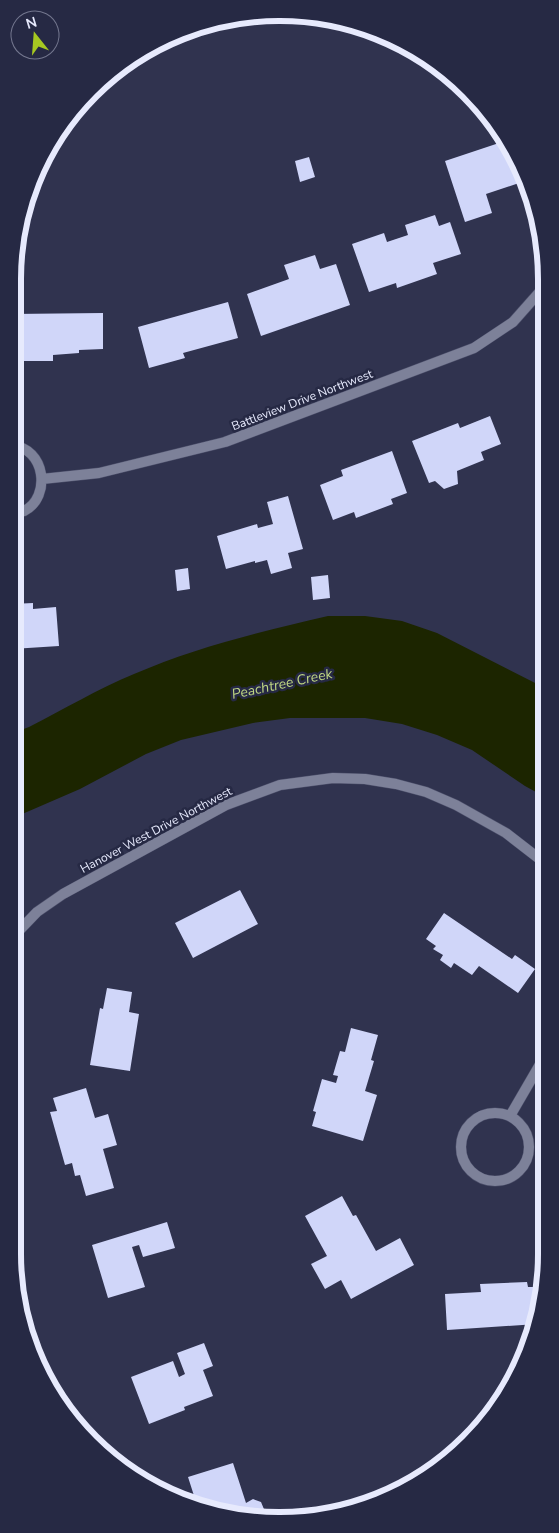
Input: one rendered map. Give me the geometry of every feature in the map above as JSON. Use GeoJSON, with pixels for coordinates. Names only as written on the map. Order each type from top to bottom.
{"type":"FeatureCollection","features":[{"type":"Feature","properties":{"kind":"street","name":"Battleview Drive Northwest"},"geometry":{"type":"LineString","coordinates":[[42,479],[99,473],[225,442],[474,348],[513,322],[538,294]]}},
{"type":"Feature","properties":{"kind":"street"},"geometry":{"type":"LineString","coordinates":[[21,449],[32,456],[40,466],[42,479],[41,490],[36,500],[21,511]]}},
{"type":"Feature","properties":{"kind":"street","name":"Hanover West Drive Northwest"},"geometry":{"type":"LineString","coordinates":[[21,929],[37,912],[63,894],[226,805],[280,785],[333,778],[365,779],[396,784],[426,792],[456,805],[506,833],[538,858]]}},
{"type":"Feature","properties":{"kind":"street"},"geometry":{"type":"LineString","coordinates":[[510,1116],[538,1068]]}},
{"type":"Feature","properties":{"kind":"street"},"geometry":{"type":"LineString","coordinates":[[496,1112],[510,1116],[522,1124],[528,1136],[530,1147],[526,1164],[516,1175],[493,1182],[474,1174],[464,1162],[460,1150],[465,1130],[470,1122],[487,1113],[496,1112]]}},
{"type":"Feature","properties":{"kind":"water","name":"Peachtree Creek"},"geometry":{"type":"Polygon","coordinates":[[[328,616],[365,616],[402,621],[437,633],[538,684],[538,793],[472,750],[437,735],[402,724],[365,718],[290,718],[253,723],[181,740],[146,754],[80,789],[21,815],[21,730],[107,686],[157,664],[230,640],[328,616]]]}},
{"type":"Feature","properties":{"kind":"building"},"geometry":{"type":"Polygon","coordinates":[[[499,143],[519,183],[486,194],[492,213],[465,222],[445,161],[499,143]]]}},
{"type":"Feature","properties":{"kind":"building"},"geometry":{"type":"Polygon","coordinates":[[[309,157],[315,177],[300,182],[295,161],[309,157]]]}},
{"type":"Feature","properties":{"kind":"building"},"geometry":{"type":"Polygon","coordinates":[[[435,215],[439,226],[450,222],[461,254],[433,263],[437,274],[397,288],[396,283],[369,292],[352,244],[384,233],[387,242],[408,235],[405,225],[435,215]]]}},
{"type":"Feature","properties":{"kind":"building"},"geometry":{"type":"Polygon","coordinates":[[[315,255],[320,269],[336,264],[350,305],[261,336],[247,294],[289,279],[284,265],[315,255]]]}},
{"type":"Feature","properties":{"kind":"building"},"geometry":{"type":"Polygon","coordinates":[[[228,302],[238,338],[183,353],[185,358],[149,368],[138,327],[228,302]]]}},
{"type":"Feature","properties":{"kind":"building"},"geometry":{"type":"Polygon","coordinates":[[[103,313],[103,349],[79,350],[79,353],[53,355],[53,361],[24,361],[24,355],[21,355],[21,314],[103,313]]]}},
{"type":"Feature","properties":{"kind":"building"},"geometry":{"type":"Polygon","coordinates":[[[490,416],[501,444],[481,452],[484,460],[457,471],[458,484],[444,489],[435,481],[429,483],[412,441],[458,423],[460,428],[490,416]]]}},
{"type":"Feature","properties":{"kind":"building"},"geometry":{"type":"Polygon","coordinates":[[[392,451],[407,493],[391,499],[393,504],[356,518],[354,512],[333,520],[320,485],[343,476],[341,470],[392,451]]]}},
{"type":"Feature","properties":{"kind":"building"},"geometry":{"type":"Polygon","coordinates":[[[288,496],[303,549],[288,553],[292,568],[271,574],[267,560],[255,563],[255,561],[226,569],[217,536],[257,524],[258,528],[273,524],[267,502],[288,496]]]}},
{"type":"Feature","properties":{"kind":"building"},"geometry":{"type":"Polygon","coordinates":[[[188,568],[190,589],[177,591],[175,570],[188,568]]]}},
{"type":"Feature","properties":{"kind":"building"},"geometry":{"type":"Polygon","coordinates":[[[328,575],[330,598],[313,600],[311,577],[328,575]]]}},
{"type":"Feature","properties":{"kind":"building"},"geometry":{"type":"Polygon","coordinates":[[[33,603],[33,609],[56,607],[59,646],[21,648],[21,604],[33,603]]]}},
{"type":"Feature","properties":{"kind":"building"},"geometry":{"type":"Polygon","coordinates":[[[240,890],[258,924],[193,958],[175,923],[240,890]]]}},
{"type":"Feature","properties":{"kind":"building"},"geometry":{"type":"Polygon","coordinates":[[[444,913],[512,959],[515,955],[535,969],[518,993],[479,966],[472,975],[454,963],[451,968],[440,960],[443,955],[433,949],[436,946],[426,939],[444,913]]]}},
{"type":"Feature","properties":{"kind":"building"},"geometry":{"type":"Polygon","coordinates":[[[107,988],[132,992],[129,1012],[139,1014],[130,1071],[90,1065],[100,1008],[103,1009],[107,988]]]}},
{"type":"Feature","properties":{"kind":"building"},"geometry":{"type":"Polygon","coordinates":[[[351,1028],[378,1035],[371,1060],[374,1061],[365,1091],[377,1095],[363,1141],[312,1126],[316,1112],[313,1111],[322,1079],[336,1083],[338,1076],[333,1075],[340,1051],[345,1052],[351,1028]]]}},
{"type":"Feature","properties":{"kind":"building"},"geometry":{"type":"Polygon","coordinates":[[[86,1088],[95,1118],[108,1114],[117,1145],[103,1149],[114,1188],[86,1196],[80,1175],[75,1176],[72,1163],[65,1165],[50,1112],[57,1111],[53,1098],[86,1088]]]}},
{"type":"Feature","properties":{"kind":"building"},"geometry":{"type":"Polygon","coordinates":[[[342,1196],[353,1216],[356,1215],[376,1251],[400,1238],[414,1265],[351,1299],[341,1280],[325,1289],[311,1264],[327,1256],[305,1216],[342,1196]]]}},
{"type":"Feature","properties":{"kind":"building"},"geometry":{"type":"Polygon","coordinates":[[[167,1222],[175,1248],[143,1257],[139,1245],[132,1247],[145,1287],[108,1298],[92,1245],[167,1222]]]}},
{"type":"Feature","properties":{"kind":"building"},"geometry":{"type":"Polygon","coordinates":[[[527,1282],[528,1287],[535,1287],[528,1325],[447,1330],[445,1294],[481,1292],[480,1284],[527,1282]]]}},
{"type":"Feature","properties":{"kind":"building"},"geometry":{"type":"Polygon","coordinates":[[[204,1343],[213,1366],[203,1370],[213,1396],[184,1407],[185,1410],[149,1424],[131,1377],[173,1361],[179,1377],[185,1374],[177,1353],[204,1343]]]}},
{"type":"Feature","properties":{"kind":"building"},"geometry":{"type":"Polygon","coordinates":[[[233,1463],[246,1503],[253,1499],[261,1502],[265,1511],[229,1507],[195,1497],[188,1477],[233,1463]]]}}]}
